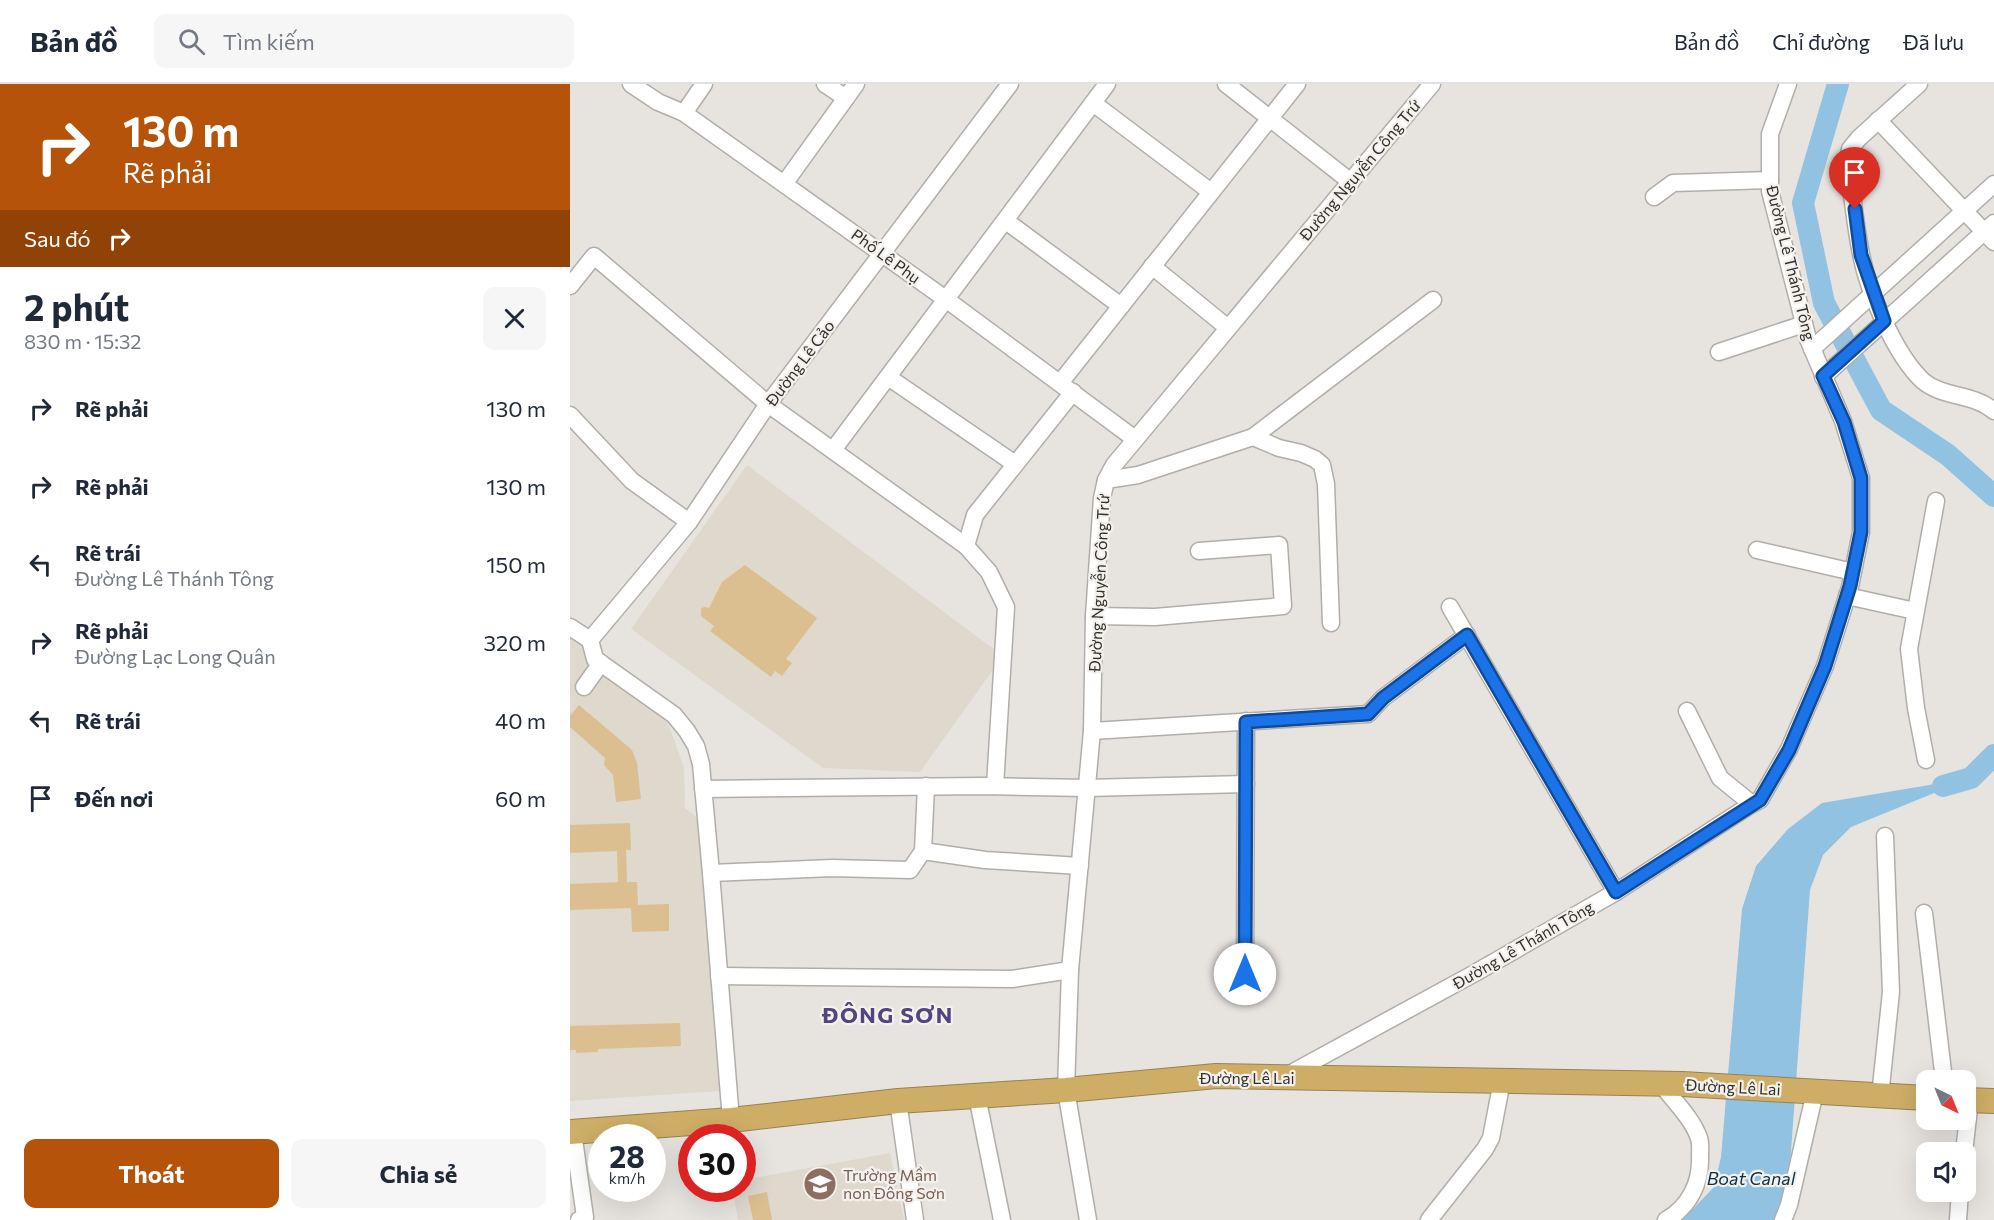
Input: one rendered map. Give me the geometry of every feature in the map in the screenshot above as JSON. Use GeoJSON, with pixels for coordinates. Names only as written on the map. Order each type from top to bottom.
{"type":"FeatureCollection","features":[{"type":"Feature","properties":{"kind":"highway","name":"Đường Lê Lai"},"geometry":{"type":"LineString","coordinates":[[571,1132],[731,1120],[898,1101],[1066,1090],[1216,1076],[1672,1084],[1916,1098]]}},
{"type":"Feature","properties":{"kind":"highway"},"geometry":{"type":"LineString","coordinates":[[1976,1100],[1994,1101]]}},
{"type":"Feature","properties":{"kind":"street","name":"Phố Lê Phụ"},"geometry":{"type":"LineString","coordinates":[[631,84],[658,102],[684,113],[947,300],[1135,439]]}},
{"type":"Feature","properties":{"kind":"street"},"geometry":{"type":"LineString","coordinates":[[684,113],[704,84]]}},
{"type":"Feature","properties":{"kind":"street"},"geometry":{"type":"LineString","coordinates":[[825,84],[846,98]]}},
{"type":"Feature","properties":{"kind":"street"},"geometry":{"type":"LineString","coordinates":[[784,184],[856,84]]}},
{"type":"Feature","properties":{"kind":"street","name":"Đường Lê Cảo"},"geometry":{"type":"LineString","coordinates":[[590,640],[689,522],[768,404],[1010,84]]}},
{"type":"Feature","properties":{"kind":"street"},"geometry":{"type":"LineString","coordinates":[[833,450],[1107,84]]}},
{"type":"Feature","properties":{"kind":"street"},"geometry":{"type":"LineString","coordinates":[[1226,84],[1351,182]]}},
{"type":"Feature","properties":{"kind":"street"},"geometry":{"type":"LineString","coordinates":[[966,546],[975,515],[1016,464],[1121,306],[1297,84]]}},
{"type":"Feature","properties":{"kind":"street","name":"Đường Nguyễn Công Trứ"},"geometry":{"type":"LineString","coordinates":[[1088,1220],[1066,1090],[1070,970],[1092,731],[1094,616],[1102,498],[1106,480],[1114,465],[1135,439],[1432,84]]}},
{"type":"Feature","properties":{"kind":"street","name":"Đường Lê Thánh Tông"},"geometry":{"type":"LineString","coordinates":[[1282,1077],[1475,973],[1616,892],[1760,800],[1789,750],[1825,666],[1847,596],[1861,532],[1861,478],[1844,422],[1823,376],[1804,324],[1770,191],[1770,134],[1788,84]]}},
{"type":"Feature","properties":{"kind":"street"},"geometry":{"type":"LineString","coordinates":[[1918,84],[1850,149],[1848,163],[1861,255],[1874,294],[1879,326],[1905,361],[1933,388],[1977,400],[1994,411]]}},
{"type":"Feature","properties":{"kind":"street"},"geometry":{"type":"LineString","coordinates":[[1093,103],[1211,192]]}},
{"type":"Feature","properties":{"kind":"street"},"geometry":{"type":"LineString","coordinates":[[1823,376],[1991,232],[1965,210],[1878,120]]}},
{"type":"Feature","properties":{"kind":"street"},"geometry":{"type":"LineString","coordinates":[[1654,197],[1673,183],[1770,180]]}},
{"type":"Feature","properties":{"kind":"street"},"geometry":{"type":"LineString","coordinates":[[1812,349],[1994,184]]}},
{"type":"Feature","properties":{"kind":"street"},"geometry":{"type":"LineString","coordinates":[[1006,220],[1121,306]]}},
{"type":"Feature","properties":{"kind":"street"},"geometry":{"type":"LineString","coordinates":[[570,286],[594,255],[768,404],[966,546],[989,572],[1006,607],[995,786]]}},
{"type":"Feature","properties":{"kind":"street"},"geometry":{"type":"LineString","coordinates":[[1152,266],[1228,328]]}},
{"type":"Feature","properties":{"kind":"street"},"geometry":{"type":"LineString","coordinates":[[1106,480],[1138,475],[1253,437],[1433,300]]}},
{"type":"Feature","properties":{"kind":"street"},"geometry":{"type":"LineString","coordinates":[[1719,352],[1804,324]]}},
{"type":"Feature","properties":{"kind":"street"},"geometry":{"type":"LineString","coordinates":[[888,377],[1016,464]]}},
{"type":"Feature","properties":{"kind":"street"},"geometry":{"type":"LineString","coordinates":[[570,415],[632,481],[689,522]]}},
{"type":"Feature","properties":{"kind":"street"},"geometry":{"type":"LineString","coordinates":[[1253,437],[1279,448],[1301,453],[1322,465],[1326,484],[1331,623]]}},
{"type":"Feature","properties":{"kind":"street"},"geometry":{"type":"LineString","coordinates":[[1926,760],[1916,708],[1909,649],[1936,501]]}},
{"type":"Feature","properties":{"kind":"street"},"geometry":{"type":"LineString","coordinates":[[1094,616],[1155,616],[1283,606],[1279,545],[1199,551]]}},
{"type":"Feature","properties":{"kind":"street"},"geometry":{"type":"LineString","coordinates":[[1757,550],[1853,572]]}},
{"type":"Feature","properties":{"kind":"street"},"geometry":{"type":"LineString","coordinates":[[1847,596],[1915,611]]}},
{"type":"Feature","properties":{"kind":"street"},"geometry":{"type":"LineString","coordinates":[[1450,607],[1616,892]]}},
{"type":"Feature","properties":{"kind":"street"},"geometry":{"type":"LineString","coordinates":[[570,627],[590,640],[596,659],[674,715],[696,746],[703,789],[711,873],[731,1120]]}},
{"type":"Feature","properties":{"kind":"street"},"geometry":{"type":"LineString","coordinates":[[1092,731],[1368,714],[1383,698],[1467,635]]}},
{"type":"Feature","properties":{"kind":"street"},"geometry":{"type":"LineString","coordinates":[[584,687],[601,663]]}},
{"type":"Feature","properties":{"kind":"street"},"geometry":{"type":"LineString","coordinates":[[1688,711],[1720,778],[1752,804]]}},
{"type":"Feature","properties":{"kind":"street"},"geometry":{"type":"LineString","coordinates":[[1245,974],[1246,722]]}},
{"type":"Feature","properties":{"kind":"street"},"geometry":{"type":"LineString","coordinates":[[703,789],[926,786],[1086,788],[1246,784]]}},
{"type":"Feature","properties":{"kind":"street"},"geometry":{"type":"LineString","coordinates":[[711,873],[832,868],[910,870],[923,851],[926,786]]}},
{"type":"Feature","properties":{"kind":"street"},"geometry":{"type":"LineString","coordinates":[[1880,1096],[1891,992],[1886,836]]}},
{"type":"Feature","properties":{"kind":"street"},"geometry":{"type":"LineString","coordinates":[[923,851],[985,860],[1080,866]]}},
{"type":"Feature","properties":{"kind":"street"},"geometry":{"type":"LineString","coordinates":[[1924,913],[1943,1070]]}},
{"type":"Feature","properties":{"kind":"street"},"geometry":{"type":"LineString","coordinates":[[719,976],[1012,979],[1070,970]]}},
{"type":"Feature","properties":{"kind":"street"},"geometry":{"type":"LineString","coordinates":[[1429,1220],[1485,1149],[1491,1138],[1502,1081]]}},
{"type":"Feature","properties":{"kind":"street"},"geometry":{"type":"LineString","coordinates":[[1666,1220],[1686,1203],[1697,1186],[1701,1167],[1700,1140],[1672,1084]]}},
{"type":"Feature","properties":{"kind":"street"},"geometry":{"type":"LineString","coordinates":[[1783,1220],[1789,1205],[1811,1092]]}},
{"type":"Feature","properties":{"kind":"street"},"geometry":{"type":"LineString","coordinates":[[977,1096],[1002,1220]]}},
{"type":"Feature","properties":{"kind":"street"},"geometry":{"type":"LineString","coordinates":[[898,1101],[915,1220]]}},
{"type":"Feature","properties":{"kind":"street"},"geometry":{"type":"LineString","coordinates":[[571,1132],[583,1219]]}},
{"type":"Feature","properties":{"kind":"street"},"geometry":{"type":"LineString","coordinates":[[1958,1220],[1959,1202]]}},
{"type":"Feature","properties":{"kind":"shaded area"},"geometry":{"type":"Polygon","coordinates":[[[747,465],[1003,656],[920,772],[823,768],[631,629],[747,465]]]}},
{"type":"Feature","properties":{"kind":"shaded area"},"geometry":{"type":"Polygon","coordinates":[[[570,632],[666,717],[684,768],[685,808],[700,820],[720,1091],[570,1101],[570,632]]]}},
{"type":"Feature","properties":{"kind":"shaded area","name":"Trường Mầm non Đông Sơn"},"geometry":{"type":"Polygon","coordinates":[[[890,1153],[904,1220],[738,1220],[735,1202],[756,1202],[756,1178],[890,1153]]]}},
{"type":"Feature","properties":{"kind":"water","name":"Boat Canal"},"geometry":{"type":"Polygon","coordinates":[[[1971,778],[1851,827],[1823,855],[1810,890],[1790,1165],[1780,1213],[1776,1220],[1675,1220],[1692,1210],[1714,1187],[1721,1157],[1742,909],[1756,866],[1788,829],[1822,803],[1971,778]]]}},
{"type":"Feature","properties":{"kind":"building"},"geometry":{"type":"Polygon","coordinates":[[[745,565],[817,618],[786,659],[792,663],[782,676],[775,671],[771,677],[710,631],[714,626],[701,616],[701,609],[709,608],[722,582],[745,565]]]}},
{"type":"Feature","properties":{"kind":"building"},"geometry":{"type":"Polygon","coordinates":[[[579,705],[632,750],[637,763],[641,799],[616,802],[613,775],[604,765],[605,758],[570,727],[570,716],[579,705]]]}},
{"type":"Feature","properties":{"kind":"building"},"geometry":{"type":"Polygon","coordinates":[[[630,823],[631,850],[626,850],[627,882],[637,882],[638,905],[669,904],[669,931],[632,932],[631,908],[570,910],[570,884],[618,882],[617,851],[570,853],[570,825],[630,823]]]}},
{"type":"Feature","properties":{"kind":"building"},"geometry":{"type":"Polygon","coordinates":[[[680,1023],[681,1046],[598,1049],[598,1052],[576,1053],[576,1050],[570,1050],[570,1026],[680,1023]]]}},
{"type":"Feature","properties":{"kind":"building"},"geometry":{"type":"Polygon","coordinates":[[[767,1192],[772,1220],[753,1220],[749,1202],[756,1202],[756,1194],[767,1192]]]}},
{"type":"Feature","properties":{"kind":"waterway"},"geometry":{"type":"LineString","coordinates":[[1838,84],[1803,203],[1824,303],[1881,410],[1948,455],[1994,496]]}},
{"type":"Feature","properties":{"kind":"waterway"},"geometry":{"type":"LineString","coordinates":[[1943,786],[1971,778],[1994,755]]}},
{"type":"Feature","properties":{"kind":"place","name":"Trường Mầm non Đông Sơn"},"geometry":{"type":"Point","coordinates":[820,1184]}},
{"type":"Feature","properties":{"kind":"district","name":"ĐÔNG SƠN"},"geometry":{"type":"Point","coordinates":[888,1015]}},
{"type":"Feature","properties":{"kind":"route"},"geometry":{"type":"LineString","coordinates":[[1245,974],[1246,722],[1368,714],[1383,698],[1467,635],[1616,892],[1760,800],[1789,750],[1825,666],[1850,586],[1861,532],[1861,478],[1844,422],[1823,376],[1884,321],[1861,255],[1855,209]]}}]}
